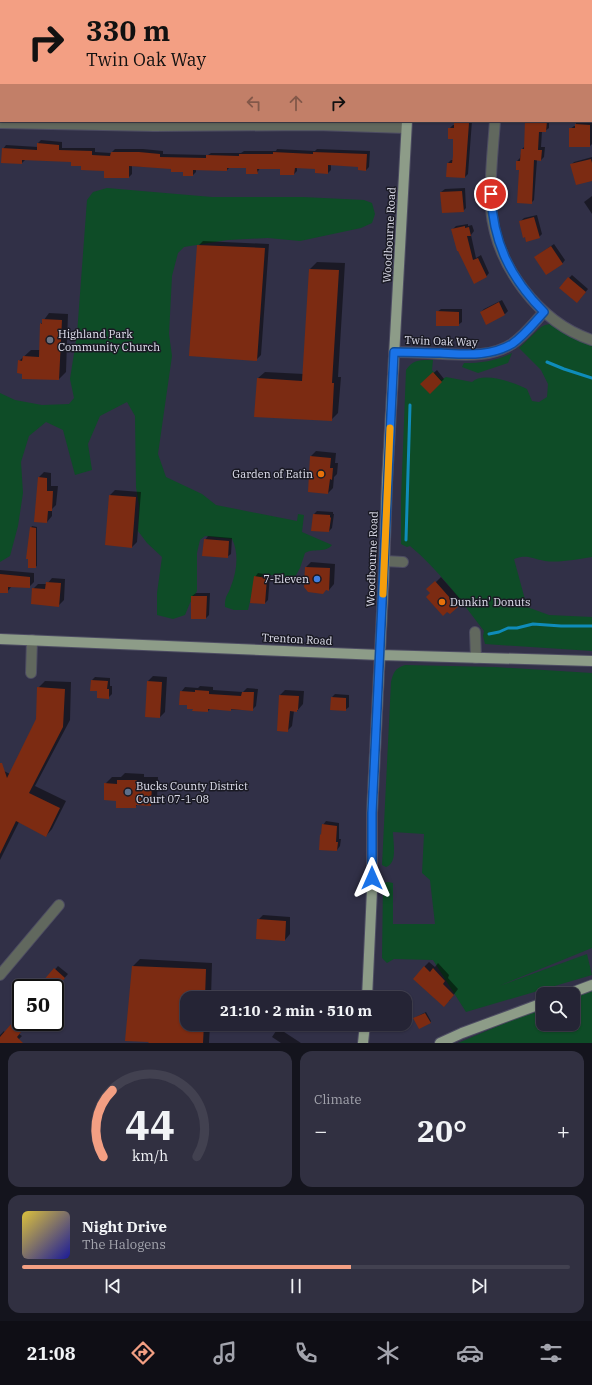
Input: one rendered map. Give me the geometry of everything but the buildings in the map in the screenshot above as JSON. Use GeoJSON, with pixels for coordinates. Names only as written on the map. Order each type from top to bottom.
{"type":"FeatureCollection","features":[{"type":"Feature","properties":{"kind":"main road","name":"Woodbourne Road"},"geometry":{"type":"LineString","coordinates":[[367,991],[372,890],[372,813],[385,562],[387,483],[406,124]]}},
{"type":"Feature","properties":{"kind":"main road","name":"Trenton Road"},"geometry":{"type":"LineString","coordinates":[[0,639],[476,658],[592,661]]}},
{"type":"Feature","properties":{"kind":"main road"},"geometry":{"type":"LineString","coordinates":[[580,990],[592,985]]}},
{"type":"Feature","properties":{"kind":"main road"},"geometry":{"type":"LineString","coordinates":[[440,1043],[462,1033],[536,1006]]}},
{"type":"Feature","properties":{"kind":"main road"},"geometry":{"type":"LineString","coordinates":[[363,1043],[364,1031]]}},
{"type":"Feature","properties":{"kind":"street"},"geometry":{"type":"LineString","coordinates":[[495,122],[491,210],[494,228],[501,247],[514,275],[530,297],[544,312],[572,331],[592,340]]}},
{"type":"Feature","properties":{"kind":"street"},"geometry":{"type":"LineString","coordinates":[[0,123],[406,124]]}},
{"type":"Feature","properties":{"kind":"street","name":"Twin Oak Way"},"geometry":{"type":"LineString","coordinates":[[394,352],[484,354],[498,351],[512,344],[528,330],[544,312]]}},
{"type":"Feature","properties":{"kind":"street"},"geometry":{"type":"LineString","coordinates":[[385,562],[403,562]]}},
{"type":"Feature","properties":{"kind":"street"},"geometry":{"type":"LineString","coordinates":[[475,632],[476,658]]}},
{"type":"Feature","properties":{"kind":"street"},"geometry":{"type":"LineString","coordinates":[[31,673],[32,640]]}},
{"type":"Feature","properties":{"kind":"street"},"geometry":{"type":"LineString","coordinates":[[0,975],[59,905]]}},
{"type":"Feature","properties":{"kind":"green space"},"geometry":{"type":"Polygon","coordinates":[[[107,188],[212,197],[303,197],[364,200],[372,203],[375,214],[372,223],[361,228],[300,241],[268,238],[228,240],[184,247],[178,253],[172,276],[169,334],[172,356],[158,454],[166,477],[202,494],[216,505],[297,521],[298,514],[304,515],[302,532],[332,545],[323,550],[305,553],[300,568],[294,579],[274,575],[261,576],[252,593],[248,610],[234,610],[225,607],[226,597],[236,568],[236,550],[232,539],[205,536],[200,540],[197,553],[197,591],[185,615],[173,619],[157,615],[157,593],[162,557],[147,543],[138,531],[139,506],[136,487],[135,416],[127,402],[100,416],[88,444],[92,470],[75,475],[63,430],[46,422],[29,436],[21,462],[23,493],[18,526],[10,556],[0,562],[0,393],[15,400],[42,405],[69,404],[74,398],[70,379],[77,334],[87,200],[93,192],[107,188]]]}},
{"type":"Feature","properties":{"kind":"green space"},"geometry":{"type":"Polygon","coordinates":[[[550,324],[567,335],[592,345],[592,557],[557,562],[527,557],[514,559],[527,607],[549,615],[592,617],[592,651],[485,644],[483,636],[484,631],[449,586],[421,555],[410,546],[407,547],[401,544],[401,499],[406,370],[414,362],[421,360],[433,360],[432,370],[441,380],[446,377],[472,382],[477,379],[484,378],[499,379],[527,389],[532,401],[539,402],[547,397],[548,384],[541,370],[519,348],[541,327],[550,324]]]}},
{"type":"Feature","properties":{"kind":"green space"},"geometry":{"type":"Polygon","coordinates":[[[512,353],[508,363],[478,373],[462,367],[464,363],[488,361],[512,353]]]}},
{"type":"Feature","properties":{"kind":"green space"},"geometry":{"type":"Polygon","coordinates":[[[405,665],[496,667],[592,673],[592,948],[499,986],[587,954],[592,975],[551,987],[536,987],[536,991],[466,1012],[433,960],[394,959],[387,963],[382,958],[383,883],[393,883],[393,924],[435,924],[430,880],[422,873],[424,834],[393,832],[394,852],[392,861],[390,865],[386,867],[382,865],[391,682],[395,671],[405,665]]]}},
{"type":"Feature","properties":{"kind":"green space"},"geometry":{"type":"Polygon","coordinates":[[[592,988],[592,1043],[458,1043],[536,1010],[536,1031],[580,1031],[580,992],[592,988]]]}},
{"type":"Feature","properties":{"kind":"waterway"},"geometry":{"type":"LineString","coordinates":[[547,362],[592,378]]}},
{"type":"Feature","properties":{"kind":"waterway"},"geometry":{"type":"LineString","coordinates":[[406,540],[410,405]]}},
{"type":"Feature","properties":{"kind":"waterway"},"geometry":{"type":"LineString","coordinates":[[489,634],[508,628],[517,628],[533,624],[592,626]]}},
{"type":"Feature","properties":{"kind":"slow traffic"},"geometry":{"type":"LineString","coordinates":[[383,594],[390,428]]}},
{"type":"Feature","properties":{"kind":"place","name":"Highland Park Community Church"},"geometry":{"type":"Point","coordinates":[50,340]}},
{"type":"Feature","properties":{"kind":"place","name":"Garden of Eatin"},"geometry":{"type":"Point","coordinates":[321,474]}},
{"type":"Feature","properties":{"kind":"place","name":"7-Eleven"},"geometry":{"type":"Point","coordinates":[317,579]}},
{"type":"Feature","properties":{"kind":"place","name":"Dunkin' Donuts"},"geometry":{"type":"Point","coordinates":[442,602]}},
{"type":"Feature","properties":{"kind":"place","name":"Bucks County District Court 07-1-08"},"geometry":{"type":"Point","coordinates":[128,792]}},
{"type":"Feature","properties":{"kind":"route"},"geometry":{"type":"LineString","coordinates":[[372,878],[372,813],[394,352],[484,354],[498,351],[512,344],[528,330],[544,312],[521,287],[511,270],[494,228],[491,210],[491,194]]}}]}
